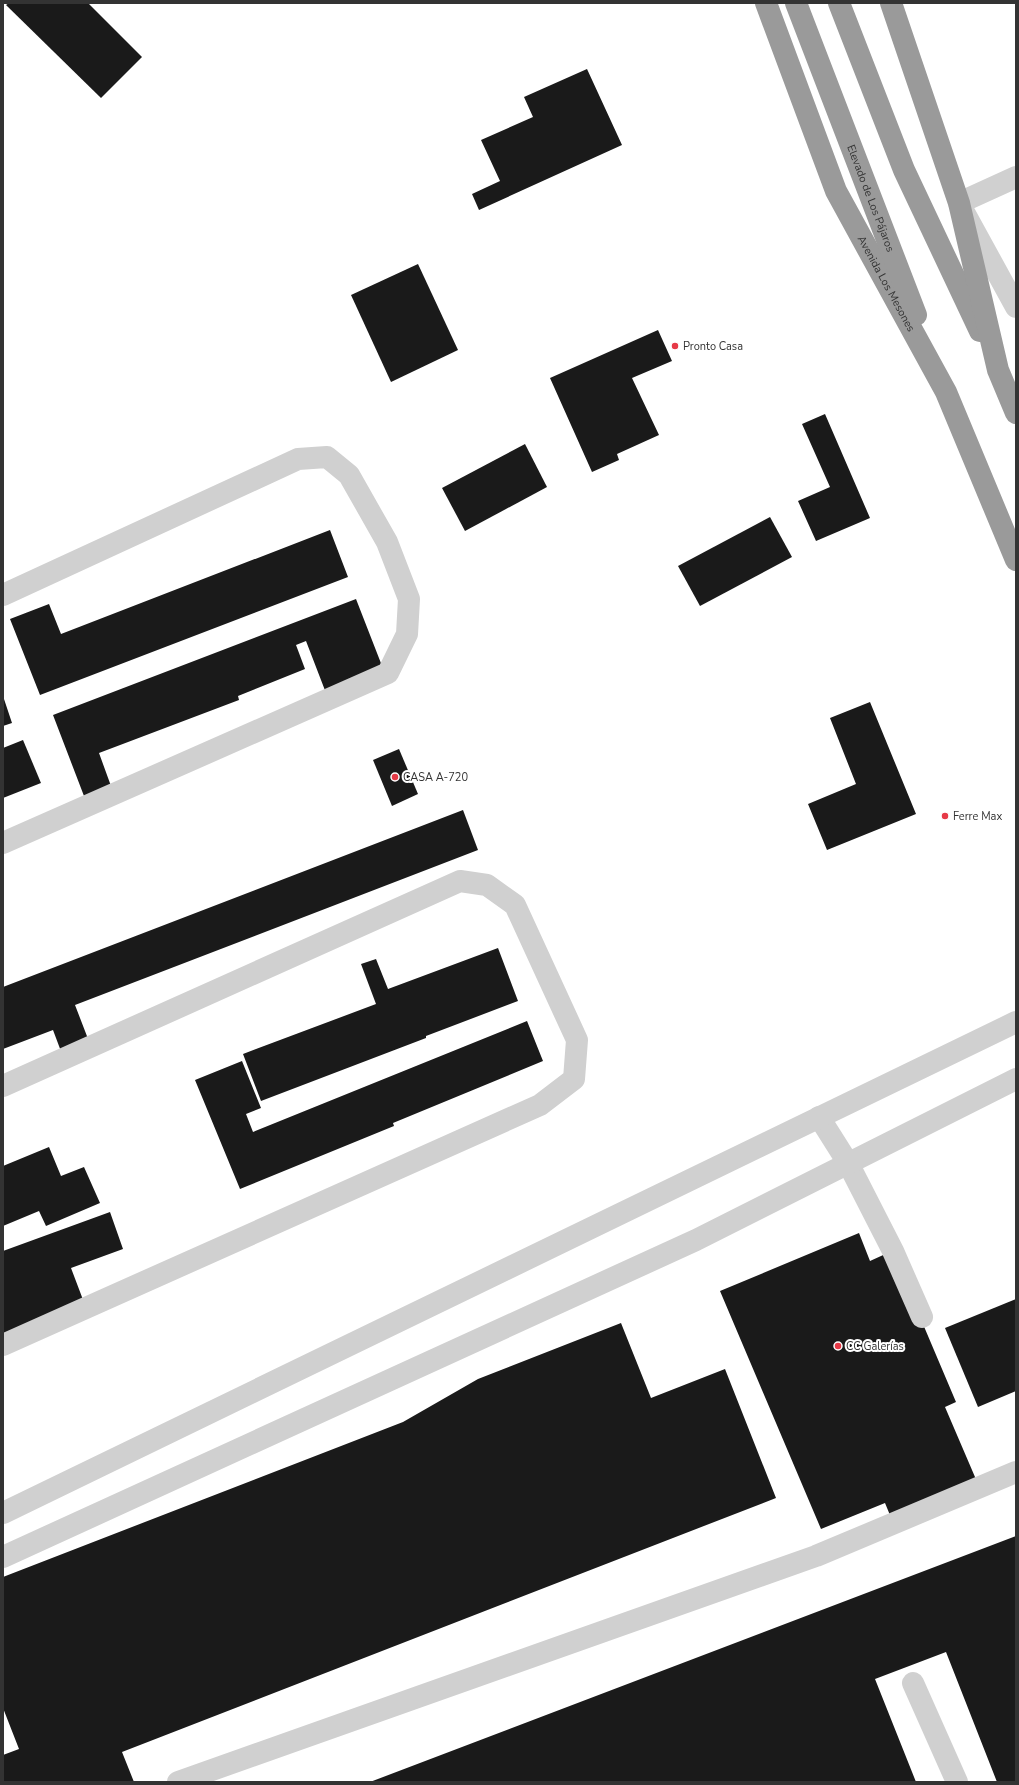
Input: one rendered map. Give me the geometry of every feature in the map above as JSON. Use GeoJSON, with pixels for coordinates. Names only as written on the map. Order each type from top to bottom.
{"type":"FeatureCollection","features":[{"type":"Feature","properties":{"kind":"highway","name":"Avenida Los Mesones"},"geometry":{"type":"LineString","coordinates":[[766,3],[836,191],[946,392],[1016,560]]}},
{"type":"Feature","properties":{"kind":"highway","name":"Elevado de Los Pájaros"},"geometry":{"type":"LineString","coordinates":[[796,3],[946,392]]}},
{"type":"Feature","properties":{"kind":"highway"},"geometry":{"type":"LineString","coordinates":[[839,3],[904,170],[998,370],[1016,413]]}},
{"type":"Feature","properties":{"kind":"highway"},"geometry":{"type":"LineString","coordinates":[[891,3],[959,204],[998,370]]}},
{"type":"Feature","properties":{"kind":"street"},"geometry":{"type":"LineString","coordinates":[[1016,177],[959,204],[1016,307]]}},
{"type":"Feature","properties":{"kind":"street"},"geometry":{"type":"LineString","coordinates":[[3,594],[298,459],[327,457],[349,475],[387,542],[409,599],[407,634],[388,673],[3,843]]}},
{"type":"Feature","properties":{"kind":"street"},"geometry":{"type":"LineString","coordinates":[[3,1086],[460,881],[487,885],[515,905],[577,1040],[574,1079],[540,1105],[3,1345]]}},
{"type":"Feature","properties":{"kind":"street"},"geometry":{"type":"LineString","coordinates":[[3,1513],[1016,1022]]}},
{"type":"Feature","properties":{"kind":"street"},"geometry":{"type":"LineString","coordinates":[[3,1556],[696,1240],[1016,1079]]}},
{"type":"Feature","properties":{"kind":"street"},"geometry":{"type":"LineString","coordinates":[[819,1118],[848,1163],[893,1251],[922,1318]]}},
{"type":"Feature","properties":{"kind":"street"},"geometry":{"type":"LineString","coordinates":[[178,1782],[816,1556],[1016,1472]]}},
{"type":"Feature","properties":{"kind":"street"},"geometry":{"type":"LineString","coordinates":[[913,1683],[957,1782]]}},
{"type":"Feature","properties":{"kind":"building"},"geometry":{"type":"Polygon","coordinates":[[[9,3],[88,3],[142,57],[101,98],[6,5],[9,3]]]}},
{"type":"Feature","properties":{"kind":"building"},"geometry":{"type":"Polygon","coordinates":[[[587,69],[622,145],[479,210],[472,194],[500,181],[481,140],[533,117],[524,97],[587,69]]]}},
{"type":"Feature","properties":{"kind":"building"},"geometry":{"type":"Polygon","coordinates":[[[418,264],[458,350],[391,382],[351,295],[418,264]]]}},
{"type":"Feature","properties":{"kind":"building"},"geometry":{"type":"Polygon","coordinates":[[[658,330],[672,361],[632,378],[659,435],[617,454],[619,460],[592,472],[550,378],[658,330]]]}},
{"type":"Feature","properties":{"kind":"building"},"geometry":{"type":"Polygon","coordinates":[[[825,414],[870,518],[816,541],[798,501],[830,487],[802,424],[825,414]]]}},
{"type":"Feature","properties":{"kind":"building"},"geometry":{"type":"Polygon","coordinates":[[[525,444],[547,487],[465,531],[442,488],[525,444]]]}},
{"type":"Feature","properties":{"kind":"building"},"geometry":{"type":"Polygon","coordinates":[[[770,517],[792,557],[700,606],[678,566],[770,517]]]}},
{"type":"Feature","properties":{"kind":"building"},"geometry":{"type":"Polygon","coordinates":[[[330,530],[348,577],[40,695],[10,619],[49,604],[61,634],[330,530]]]}},
{"type":"Feature","properties":{"kind":"building"},"geometry":{"type":"Polygon","coordinates":[[[356,599],[384,671],[326,693],[306,641],[296,645],[305,669],[238,696],[239,700],[99,753],[111,786],[84,796],[53,715],[356,599]]]}},
{"type":"Feature","properties":{"kind":"building"},"geometry":{"type":"Polygon","coordinates":[[[3,696],[12,723],[3,726],[3,696]]]}},
{"type":"Feature","properties":{"kind":"building"},"geometry":{"type":"Polygon","coordinates":[[[870,702],[916,814],[827,850],[808,804],[856,784],[830,718],[870,702]]]}},
{"type":"Feature","properties":{"kind":"building"},"geometry":{"type":"Polygon","coordinates":[[[23,740],[41,783],[3,798],[3,748],[23,740]]]}},
{"type":"Feature","properties":{"kind":"building","name":"CASA A-720"},"geometry":{"type":"Polygon","coordinates":[[[399,749],[418,794],[392,806],[373,760],[399,749]]]}},
{"type":"Feature","properties":{"kind":"building"},"geometry":{"type":"Polygon","coordinates":[[[463,810],[478,850],[75,1005],[90,1044],[62,1054],[53,1030],[3,1049],[3,987],[463,810]]]}},
{"type":"Feature","properties":{"kind":"building"},"geometry":{"type":"Polygon","coordinates":[[[498,948],[518,1001],[261,1101],[243,1054],[376,1004],[361,964],[376,959],[388,989],[498,948]]]}},
{"type":"Feature","properties":{"kind":"building"},"geometry":{"type":"Polygon","coordinates":[[[527,1021],[543,1061],[393,1123],[394,1126],[240,1189],[195,1080],[242,1061],[261,1108],[246,1114],[253,1132],[527,1021]]]}},
{"type":"Feature","properties":{"kind":"building"},"geometry":{"type":"Polygon","coordinates":[[[49,1147],[61,1176],[84,1167],[100,1203],[46,1226],[39,1211],[3,1226],[3,1166],[49,1147]]]}},
{"type":"Feature","properties":{"kind":"building"},"geometry":{"type":"Polygon","coordinates":[[[110,1212],[123,1249],[71,1268],[85,1305],[3,1336],[3,1251],[110,1212]]]}},
{"type":"Feature","properties":{"kind":"building","name":"CC Galerías"},"geometry":{"type":"Polygon","coordinates":[[[859,1233],[870,1261],[892,1251],[956,1402],[945,1407],[978,1484],[892,1520],[885,1503],[821,1529],[720,1291],[859,1233]]]}},
{"type":"Feature","properties":{"kind":"building"},"geometry":{"type":"Polygon","coordinates":[[[1016,1299],[1016,1391],[978,1407],[945,1328],[1016,1299]]]}},
{"type":"Feature","properties":{"kind":"building"},"geometry":{"type":"Polygon","coordinates":[[[621,1323],[651,1398],[725,1369],[776,1498],[122,1752],[134,1782],[3,1782],[3,1755],[19,1749],[3,1708],[3,1577],[403,1422],[478,1379],[621,1323]]]}},
{"type":"Feature","properties":{"kind":"building"},"geometry":{"type":"Polygon","coordinates":[[[1016,1536],[1016,1782],[997,1782],[946,1652],[875,1679],[916,1782],[370,1782],[1016,1536]]]}},
{"type":"Feature","properties":{"kind":"place","name":"Pronto Casa"},"geometry":{"type":"Point","coordinates":[675,346]}},
{"type":"Feature","properties":{"kind":"place","name":"CASA A-720"},"geometry":{"type":"Point","coordinates":[395,777]}},
{"type":"Feature","properties":{"kind":"place","name":"Ferre Max"},"geometry":{"type":"Point","coordinates":[945,816]}},
{"type":"Feature","properties":{"kind":"place","name":"CC Galerías"},"geometry":{"type":"Point","coordinates":[838,1346]}}]}
